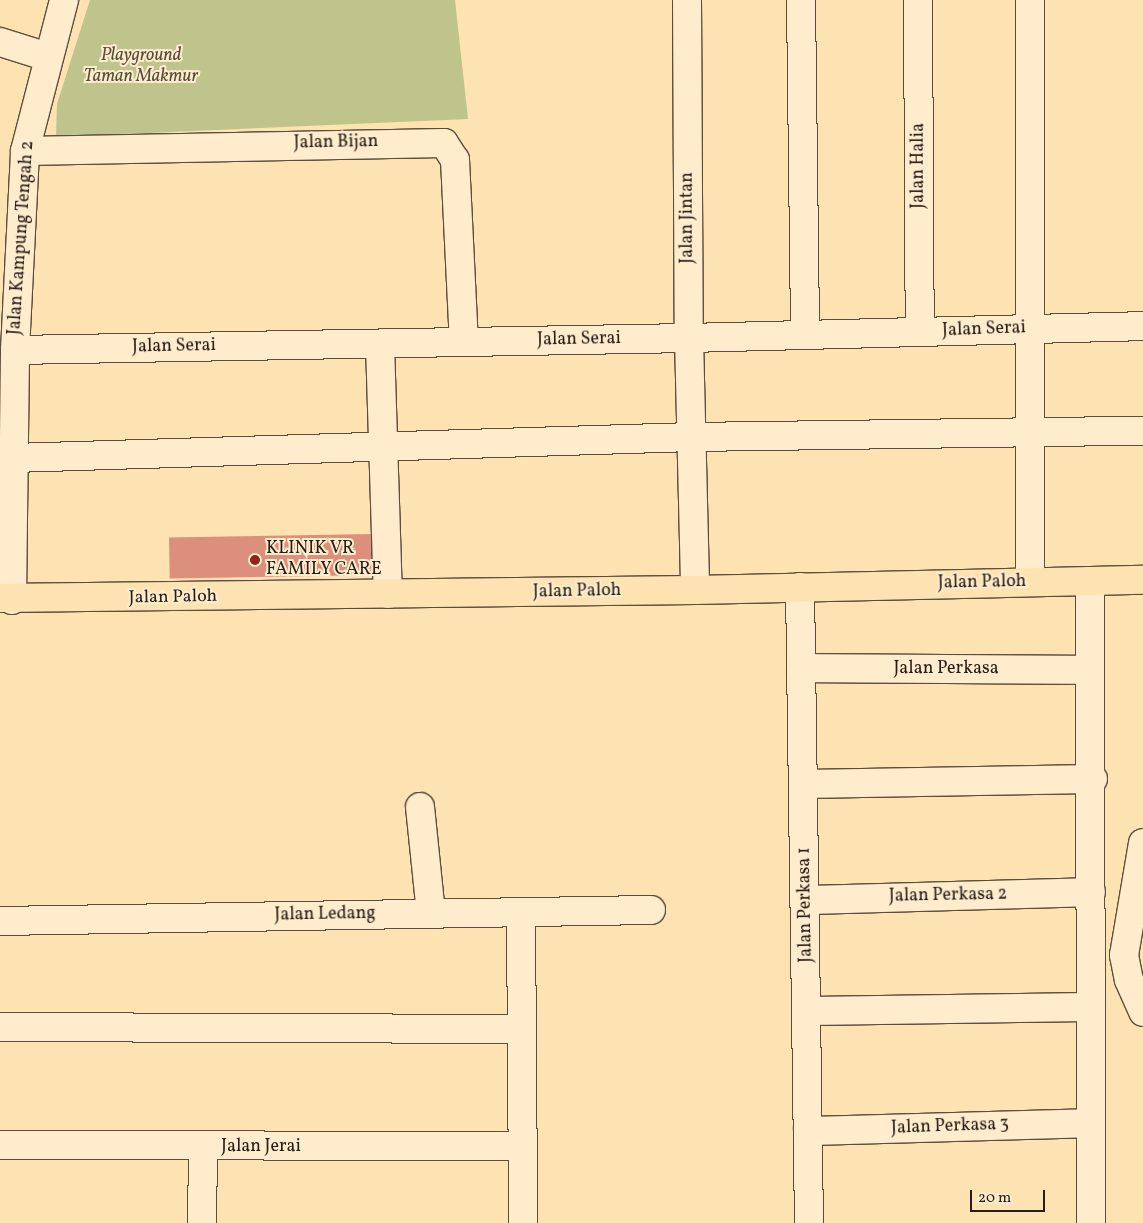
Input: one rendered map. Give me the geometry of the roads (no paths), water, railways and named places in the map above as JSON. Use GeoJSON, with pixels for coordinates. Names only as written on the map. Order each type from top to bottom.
{"type":"FeatureCollection","features":[{"type":"Feature","properties":{"kind":"main road","name":"Jalan Paloh"},"geometry":{"type":"LineString","coordinates":[[4,601],[695,590],[1143,580]]}},
{"type":"Feature","properties":{"kind":"street","name":"Jalan Kampung Tengah 2"},"geometry":{"type":"LineString","coordinates":[[4,601],[14,458],[15,350],[9,276],[25,150],[64,0]]}},
{"type":"Feature","properties":{"kind":"street","name":"Jalan Jintan"},"geometry":{"type":"LineString","coordinates":[[687,0],[689,338],[695,590]]}},
{"type":"Feature","properties":{"kind":"street"},"geometry":{"type":"LineString","coordinates":[[801,0],[805,335]]}},
{"type":"Feature","properties":{"kind":"street","name":"Jalan Halia"},"geometry":{"type":"LineString","coordinates":[[918,0],[920,332]]}},
{"type":"Feature","properties":{"kind":"street"},"geometry":{"type":"LineString","coordinates":[[1030,0],[1030,582]]}},
{"type":"Feature","properties":{"kind":"street"},"geometry":{"type":"LineString","coordinates":[[0,42],[48,58]]}},
{"type":"Feature","properties":{"kind":"street","name":"Jalan Bijan"},"geometry":{"type":"LineString","coordinates":[[25,150],[444,143],[455,160],[464,342]]}},
{"type":"Feature","properties":{"kind":"street","name":"Jalan Serai"},"geometry":{"type":"LineString","coordinates":[[15,350],[689,338],[1143,326]]}},
{"type":"Feature","properties":{"kind":"street"},"geometry":{"type":"LineString","coordinates":[[380,344],[388,594]]}},
{"type":"Feature","properties":{"kind":"street"},"geometry":{"type":"LineString","coordinates":[[14,458],[691,437],[1143,431]]}},
{"type":"Feature","properties":{"kind":"street"},"geometry":{"type":"LineString","coordinates":[[1090,580],[1093,779],[1091,1223]]}},
{"type":"Feature","properties":{"kind":"street","name":"Jalan Perkasa 1"},"geometry":{"type":"LineString","coordinates":[[800,587],[806,900],[809,1223]]}},
{"type":"Feature","properties":{"kind":"street","name":"Jalan Perkasa"},"geometry":{"type":"LineString","coordinates":[[801,668],[1090,670]]}},
{"type":"Feature","properties":{"kind":"street"},"geometry":{"type":"LineString","coordinates":[[804,784],[1093,779]]}},
{"type":"Feature","properties":{"kind":"street"},"geometry":{"type":"LineString","coordinates":[[420,807],[431,913]]}},
{"type":"Feature","properties":{"kind":"street"},"geometry":{"type":"LineString","coordinates":[[1142,857],[1124,955],[1129,980],[1143,1012]]}},
{"type":"Feature","properties":{"kind":"street","name":"Jalan Perkasa 2"},"geometry":{"type":"LineString","coordinates":[[806,900],[1091,892]]}},
{"type":"Feature","properties":{"kind":"street","name":"Jalan Ledang"},"geometry":{"type":"LineString","coordinates":[[0,920],[651,910]]}},
{"type":"Feature","properties":{"kind":"street"},"geometry":{"type":"LineString","coordinates":[[521,912],[523,1223]]}},
{"type":"Feature","properties":{"kind":"street"},"geometry":{"type":"LineString","coordinates":[[807,1011],[1091,1007]]}},
{"type":"Feature","properties":{"kind":"street"},"geometry":{"type":"LineString","coordinates":[[0,1027],[522,1029]]}},
{"type":"Feature","properties":{"kind":"street","name":"Jalan Perkasa 3"},"geometry":{"type":"LineString","coordinates":[[808,1131],[1091,1123]]}},
{"type":"Feature","properties":{"kind":"street","name":"Jalan Jerai"},"geometry":{"type":"LineString","coordinates":[[0,1145],[204,1147],[523,1146]]}},
{"type":"Feature","properties":{"kind":"street"},"geometry":{"type":"LineString","coordinates":[[202,1223],[204,1147]]}},
{"type":"Feature","properties":{"kind":"place","name":"KLINIK VR FAMILY CARE"},"geometry":{"type":"Point","coordinates":[255,560]}},
{"type":"Feature","properties":{"kind":"park label","name":"Playground Taman Makmur"},"geometry":{"type":"Point","coordinates":[141,67]}}]}
